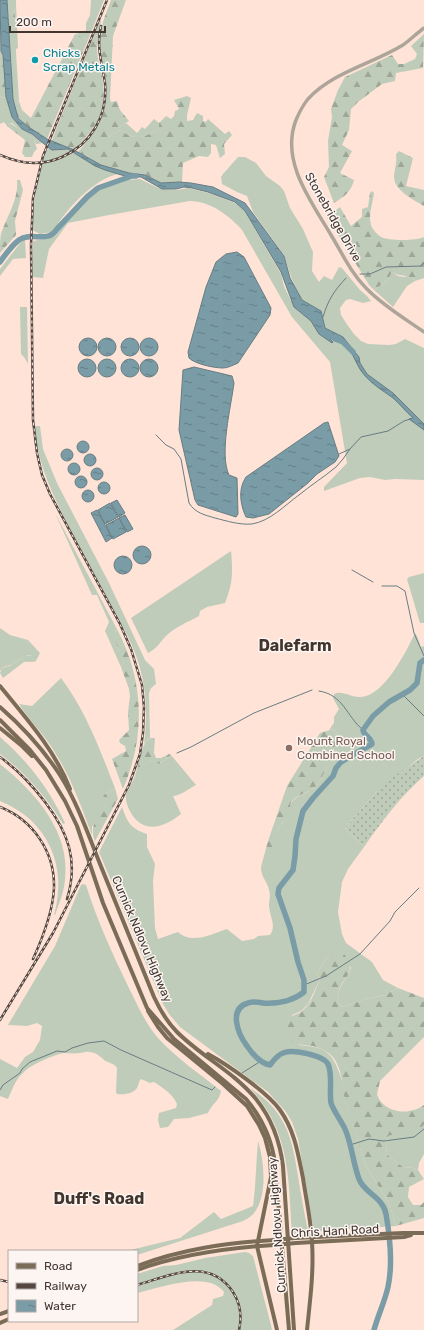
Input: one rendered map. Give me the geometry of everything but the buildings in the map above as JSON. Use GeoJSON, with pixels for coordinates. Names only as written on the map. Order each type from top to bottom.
{"type":"FeatureCollection","features":[{"type":"Feature","properties":{"kind":"main road"},"geometry":{"type":"LineString","coordinates":[[0,686],[46,744],[59,765],[82,819]]}},
{"type":"Feature","properties":{"kind":"main road","name":"Curnick Ndlovu Highway"},"geometry":{"type":"LineString","coordinates":[[0,707],[22,727],[45,754],[67,787],[82,819],[160,1009],[177,1032],[235,1078],[256,1098],[276,1135],[283,1166],[294,1330]]}},
{"type":"Feature","properties":{"kind":"main road","name":"Curnick Ndlovu Highway"},"geometry":{"type":"LineString","coordinates":[[0,720],[22,741],[47,773],[65,801],[77,826],[103,903],[147,1008],[174,1039],[246,1099],[259,1117],[269,1136],[275,1164],[289,1330]]}},
{"type":"Feature","properties":{"kind":"main road"},"geometry":{"type":"LineString","coordinates":[[0,728],[22,746],[47,773]]}},
{"type":"Feature","properties":{"kind":"main road"},"geometry":{"type":"LineString","coordinates":[[147,1008],[150,1016],[164,1034],[241,1100],[260,1125],[265,1138],[271,1169],[268,1193],[257,1243],[277,1330]]}},
{"type":"Feature","properties":{"kind":"main road"},"geometry":{"type":"LineString","coordinates":[[195,1047],[218,1060],[258,1089],[279,1108],[295,1138],[312,1240],[312,1272],[307,1330]]}},
{"type":"Feature","properties":{"kind":"main road","name":"Chris Hani Road"},"geometry":{"type":"LineString","coordinates":[[257,1243],[424,1233]]}},
{"type":"Feature","properties":{"kind":"main road"},"geometry":{"type":"LineString","coordinates":[[138,1266],[187,1250],[220,1245],[257,1243]]}},
{"type":"Feature","properties":{"kind":"main road"},"geometry":{"type":"LineString","coordinates":[[138,1270],[189,1255],[257,1243]]}},
{"type":"Feature","properties":{"kind":"street","name":"Stonebridge Drive"},"geometry":{"type":"LineString","coordinates":[[424,28],[403,44],[336,78],[320,88],[306,102],[300,111],[294,125],[291,143],[292,158],[298,177],[355,275],[365,287],[382,302],[424,332]]}},
{"type":"Feature","properties":{"kind":"green space"},"geometry":{"type":"Polygon","coordinates":[[[7,0],[16,0],[16,8],[14,8],[16,27],[9,29],[7,0]]]}},
{"type":"Feature","properties":{"kind":"green space"},"geometry":{"type":"Polygon","coordinates":[[[91,0],[104,0],[88,40],[75,34],[86,30],[86,23],[90,15],[91,0]]]}},
{"type":"Feature","properties":{"kind":"green space"},"geometry":{"type":"Polygon","coordinates":[[[111,0],[126,0],[113,36],[110,99],[111,102],[117,101],[120,110],[129,121],[107,135],[109,137],[120,130],[131,136],[140,137],[153,132],[159,129],[159,123],[166,116],[171,119],[174,116],[175,111],[179,109],[174,100],[187,96],[191,98],[187,121],[193,120],[197,113],[203,116],[203,121],[206,122],[208,119],[225,134],[229,131],[232,135],[224,144],[225,154],[220,158],[216,145],[211,144],[211,153],[208,157],[199,156],[183,163],[182,182],[161,183],[145,175],[129,173],[101,165],[78,152],[90,137],[100,120],[105,103],[106,83],[100,54],[99,38],[111,0]]]}},
{"type":"Feature","properties":{"kind":"green space"},"geometry":{"type":"Polygon","coordinates":[[[15,4],[18,48],[16,49],[16,53],[19,101],[14,105],[9,29],[16,27],[15,4]]]}},
{"type":"Feature","properties":{"kind":"green space"},"geometry":{"type":"Polygon","coordinates":[[[101,18],[97,49],[104,88],[104,99],[95,125],[74,150],[52,141],[101,18]]]}},
{"type":"Feature","properties":{"kind":"green space"},"geometry":{"type":"Polygon","coordinates":[[[0,27],[6,97],[2,98],[0,96],[0,27]]]}},
{"type":"Feature","properties":{"kind":"green space"},"geometry":{"type":"Polygon","coordinates":[[[75,34],[88,40],[47,139],[27,126],[18,117],[14,105],[19,101],[22,110],[31,118],[75,34]]]}},
{"type":"Feature","properties":{"kind":"green space"},"geometry":{"type":"Polygon","coordinates":[[[424,34],[423,68],[396,73],[395,81],[382,84],[351,109],[349,130],[342,145],[352,151],[340,173],[354,180],[347,194],[334,203],[324,177],[329,167],[328,141],[332,117],[331,109],[338,90],[345,77],[392,55],[398,64],[404,64],[415,59],[417,54],[411,46],[424,34]]]}},
{"type":"Feature","properties":{"kind":"green space"},"geometry":{"type":"Polygon","coordinates":[[[0,96],[2,98],[6,97],[8,106],[19,124],[43,143],[36,144],[34,139],[22,132],[12,123],[7,126],[4,122],[0,124],[0,96]]]}},
{"type":"Feature","properties":{"kind":"green space"},"geometry":{"type":"Polygon","coordinates":[[[154,119],[159,123],[159,129],[144,136],[131,136],[120,130],[109,137],[106,135],[126,123],[137,133],[142,127],[145,129],[154,119]]]}},
{"type":"Feature","properties":{"kind":"green space"},"geometry":{"type":"Polygon","coordinates":[[[10,123],[34,139],[37,149],[32,157],[25,157],[22,153],[25,140],[7,126],[10,123]]]}},
{"type":"Feature","properties":{"kind":"green space"},"geometry":{"type":"Polygon","coordinates":[[[49,148],[57,150],[68,149],[95,166],[118,174],[101,181],[77,200],[52,232],[40,234],[32,230],[35,200],[41,162],[49,148]]]}},
{"type":"Feature","properties":{"kind":"green space"},"geometry":{"type":"Polygon","coordinates":[[[399,151],[413,158],[406,186],[424,190],[424,206],[410,198],[397,186],[394,176],[396,154],[399,151]]]}},
{"type":"Feature","properties":{"kind":"green space"},"geometry":{"type":"Polygon","coordinates":[[[238,157],[245,157],[256,163],[266,176],[280,186],[284,191],[290,208],[303,229],[313,252],[312,271],[319,282],[324,276],[332,280],[339,267],[342,268],[371,301],[363,303],[350,299],[346,300],[340,308],[341,315],[354,334],[361,341],[368,344],[389,345],[396,344],[405,339],[424,348],[424,480],[385,480],[370,477],[360,478],[324,491],[324,487],[347,463],[330,362],[292,317],[242,230],[226,215],[212,206],[190,201],[68,223],[49,249],[43,278],[32,277],[33,241],[54,237],[63,224],[88,197],[98,190],[128,180],[140,179],[158,188],[177,190],[188,188],[209,193],[235,203],[244,210],[281,274],[284,286],[291,301],[298,293],[284,255],[253,212],[247,196],[222,184],[221,177],[238,157]]]}},
{"type":"Feature","properties":{"kind":"green space"},"geometry":{"type":"Polygon","coordinates":[[[17,180],[20,180],[23,190],[15,221],[16,235],[0,253],[1,234],[14,201],[17,180]]]}},
{"type":"Feature","properties":{"kind":"green space"},"geometry":{"type":"Polygon","coordinates":[[[372,191],[374,193],[370,221],[372,228],[381,237],[396,240],[409,240],[424,237],[424,278],[415,281],[392,272],[388,280],[374,290],[369,285],[327,217],[340,207],[351,226],[362,217],[362,209],[368,207],[370,193],[372,191]]]}},
{"type":"Feature","properties":{"kind":"green space"},"geometry":{"type":"Polygon","coordinates":[[[25,240],[26,258],[13,259],[0,276],[0,269],[21,242],[25,240]]]}},
{"type":"Feature","properties":{"kind":"green space"},"geometry":{"type":"Polygon","coordinates":[[[392,272],[398,276],[409,277],[415,281],[407,286],[393,307],[374,290],[388,280],[392,272]]]}},
{"type":"Feature","properties":{"kind":"green space"},"geometry":{"type":"Polygon","coordinates":[[[20,307],[27,307],[28,364],[21,354],[20,307]]]}},
{"type":"Feature","properties":{"kind":"green space"},"geometry":{"type":"Polygon","coordinates":[[[34,426],[40,426],[43,449],[57,483],[109,583],[145,660],[154,669],[156,684],[151,688],[149,693],[150,738],[144,744],[146,717],[143,681],[132,645],[60,509],[48,483],[39,455],[34,426]]]}},
{"type":"Feature","properties":{"kind":"green space"},"geometry":{"type":"Polygon","coordinates":[[[55,513],[117,629],[115,631],[117,647],[124,661],[121,667],[105,631],[109,622],[97,595],[92,595],[55,513]]]}},
{"type":"Feature","properties":{"kind":"green space"},"geometry":{"type":"Polygon","coordinates":[[[231,551],[232,577],[225,603],[207,607],[200,611],[199,616],[173,630],[152,651],[148,653],[131,618],[231,551]]]}},
{"type":"Feature","properties":{"kind":"green space"},"geometry":{"type":"Polygon","coordinates":[[[424,573],[424,623],[420,623],[407,579],[409,577],[424,573]]]}},
{"type":"Feature","properties":{"kind":"green space"},"geometry":{"type":"Polygon","coordinates":[[[0,628],[10,635],[28,640],[40,653],[37,659],[30,655],[11,665],[3,667],[0,671],[0,628]]]}},
{"type":"Feature","properties":{"kind":"green space"},"geometry":{"type":"Polygon","coordinates":[[[117,629],[133,668],[139,708],[136,749],[123,789],[112,759],[126,751],[125,746],[120,743],[119,740],[129,730],[128,712],[130,696],[121,667],[124,661],[114,638],[114,633],[117,629]]]}},
{"type":"Feature","properties":{"kind":"green space"},"geometry":{"type":"Polygon","coordinates":[[[415,633],[421,647],[424,646],[424,756],[377,791],[345,828],[364,847],[348,869],[342,882],[338,912],[342,934],[346,943],[372,962],[383,980],[398,988],[385,995],[366,999],[342,1007],[338,1002],[339,991],[351,967],[329,954],[317,973],[320,979],[308,1004],[301,1011],[292,1015],[299,1045],[319,1048],[329,1054],[336,1064],[343,1083],[349,1116],[366,1166],[390,1205],[396,1226],[321,1231],[316,1230],[313,1226],[298,1139],[292,1122],[286,1112],[268,1092],[180,1027],[169,1014],[163,1004],[99,852],[122,807],[130,824],[137,830],[147,834],[147,847],[155,864],[153,881],[155,928],[158,939],[178,932],[189,938],[196,938],[209,936],[227,929],[242,941],[254,939],[258,936],[270,935],[273,928],[269,909],[270,894],[262,874],[261,867],[270,859],[278,829],[291,812],[289,807],[291,803],[317,785],[334,759],[334,747],[339,740],[337,733],[333,729],[329,730],[334,723],[334,717],[339,709],[333,698],[334,694],[344,693],[361,697],[370,695],[378,689],[393,672],[415,633]]]}},
{"type":"Feature","properties":{"kind":"green space"},"geometry":{"type":"Polygon","coordinates":[[[24,656],[35,656],[37,659],[34,662],[24,662],[3,678],[0,673],[2,668],[10,666],[24,656]]]}},
{"type":"Feature","properties":{"kind":"green space"},"geometry":{"type":"Polygon","coordinates":[[[61,678],[85,717],[115,788],[105,794],[106,807],[92,827],[92,835],[66,771],[46,739],[19,704],[32,706],[61,678]]]}},
{"type":"Feature","properties":{"kind":"green space"},"geometry":{"type":"Polygon","coordinates":[[[333,729],[339,738],[333,750],[334,760],[328,766],[320,781],[314,788],[292,801],[290,805],[291,816],[283,821],[278,829],[270,860],[261,867],[268,841],[287,786],[320,733],[333,729]]]}},
{"type":"Feature","properties":{"kind":"green space"},"geometry":{"type":"Polygon","coordinates":[[[0,737],[29,766],[52,799],[65,823],[63,824],[50,804],[27,777],[0,754],[0,737]]]}},
{"type":"Feature","properties":{"kind":"green space"},"geometry":{"type":"Polygon","coordinates":[[[150,738],[155,738],[154,753],[156,758],[161,758],[169,754],[171,755],[159,764],[154,764],[149,760],[141,775],[138,779],[136,779],[135,775],[142,749],[144,744],[150,738]]]}},
{"type":"Feature","properties":{"kind":"green space"},"geometry":{"type":"Polygon","coordinates":[[[171,755],[196,785],[173,796],[181,814],[175,819],[155,827],[142,824],[136,820],[131,813],[127,804],[126,795],[135,775],[136,779],[139,778],[147,761],[149,760],[161,763],[171,755]]]}},
{"type":"Feature","properties":{"kind":"green space"},"geometry":{"type":"Polygon","coordinates":[[[424,756],[424,776],[407,792],[364,847],[345,828],[377,791],[378,787],[424,756]]]}},
{"type":"Feature","properties":{"kind":"green space"},"geometry":{"type":"Polygon","coordinates":[[[0,764],[38,800],[48,814],[62,846],[65,862],[65,880],[55,915],[58,897],[56,863],[50,847],[42,833],[31,820],[17,809],[0,801],[0,764]]]}},
{"type":"Feature","properties":{"kind":"green space"},"geometry":{"type":"Polygon","coordinates":[[[115,788],[118,799],[95,841],[93,836],[93,827],[106,807],[103,797],[115,788]]]}},
{"type":"Feature","properties":{"kind":"green space"},"geometry":{"type":"Polygon","coordinates":[[[81,885],[86,885],[100,924],[116,961],[149,1026],[158,1038],[172,1052],[221,1091],[219,1098],[208,1113],[189,1118],[174,1119],[168,1127],[160,1128],[158,1120],[159,1113],[176,1108],[177,1104],[170,1094],[154,1082],[150,1083],[141,1079],[137,1088],[133,1092],[117,1094],[117,1068],[97,1054],[88,1052],[59,1054],[36,1064],[20,1076],[8,1099],[0,1096],[0,1059],[17,1068],[25,1057],[33,1052],[40,1040],[42,1026],[37,1023],[27,1026],[8,1025],[55,946],[81,885]]]}},
{"type":"Feature","properties":{"kind":"green space"},"geometry":{"type":"Polygon","coordinates":[[[341,950],[350,966],[349,972],[340,986],[338,993],[338,1002],[342,1007],[366,999],[385,995],[398,988],[424,998],[424,1037],[380,1081],[377,1094],[379,1099],[386,1107],[397,1111],[403,1112],[414,1110],[424,1105],[424,1125],[419,1129],[405,1130],[388,1136],[386,1154],[403,1167],[418,1170],[424,1179],[409,1187],[408,1197],[413,1205],[421,1205],[424,1202],[424,1218],[396,1226],[390,1205],[366,1166],[348,1113],[342,1078],[336,1062],[326,1051],[313,1046],[293,1043],[286,1038],[284,1034],[286,1020],[302,1011],[311,1000],[320,979],[317,973],[329,954],[341,950]]]}},
{"type":"Feature","properties":{"kind":"green space"},"geometry":{"type":"Polygon","coordinates":[[[250,1088],[272,1106],[290,1137],[296,1162],[308,1231],[307,1233],[292,1234],[290,1194],[285,1156],[273,1122],[263,1105],[250,1088]]]}},
{"type":"Feature","properties":{"kind":"green space"},"geometry":{"type":"Polygon","coordinates":[[[424,1125],[424,1154],[419,1163],[418,1170],[403,1167],[386,1154],[388,1135],[408,1129],[417,1129],[424,1125]]]}},
{"type":"Feature","properties":{"kind":"green space"},"geometry":{"type":"Polygon","coordinates":[[[258,1141],[262,1161],[263,1186],[258,1207],[252,1216],[243,1221],[138,1255],[138,1250],[130,1250],[180,1238],[214,1212],[221,1219],[253,1206],[258,1141]]]}},
{"type":"Feature","properties":{"kind":"green space"},"geometry":{"type":"Polygon","coordinates":[[[245,1252],[253,1256],[272,1329],[271,1330],[173,1330],[212,1305],[213,1299],[223,1296],[224,1292],[216,1286],[206,1282],[183,1282],[138,1293],[138,1274],[163,1266],[176,1265],[205,1258],[245,1252]]]}},
{"type":"Feature","properties":{"kind":"water"},"geometry":{"type":"Polygon","coordinates":[[[0,0],[7,0],[13,99],[18,118],[27,126],[47,139],[74,150],[101,165],[129,173],[145,175],[161,183],[179,182],[213,187],[245,203],[284,256],[290,278],[302,300],[321,311],[325,328],[343,337],[359,357],[360,363],[367,374],[393,393],[424,424],[424,430],[409,419],[413,418],[396,400],[365,376],[346,345],[336,339],[330,339],[333,342],[332,343],[319,334],[311,321],[294,307],[281,272],[245,211],[235,202],[192,188],[184,187],[176,189],[162,189],[141,177],[128,177],[105,170],[95,166],[68,149],[52,150],[32,134],[22,129],[12,117],[6,97],[3,55],[1,51],[0,0]]]}},
{"type":"Feature","properties":{"kind":"water"},"geometry":{"type":"Polygon","coordinates":[[[237,252],[244,257],[271,308],[270,315],[238,363],[223,368],[200,364],[189,358],[188,352],[206,287],[216,262],[226,254],[237,252]]]}},
{"type":"Feature","properties":{"kind":"water"},"geometry":{"type":"Polygon","coordinates":[[[88,338],[94,341],[97,347],[94,353],[88,356],[82,353],[79,347],[82,341],[88,338]]]}},
{"type":"Feature","properties":{"kind":"water"},"geometry":{"type":"Polygon","coordinates":[[[107,338],[113,341],[116,347],[113,353],[107,356],[101,353],[98,347],[101,341],[107,338]]]}},
{"type":"Feature","properties":{"kind":"water"},"geometry":{"type":"Polygon","coordinates":[[[130,338],[136,341],[139,347],[136,353],[130,356],[124,353],[121,347],[124,341],[130,338]]]}},
{"type":"Feature","properties":{"kind":"water"},"geometry":{"type":"Polygon","coordinates":[[[149,338],[155,341],[158,347],[155,353],[149,356],[143,353],[140,347],[143,341],[149,338]]]}},
{"type":"Feature","properties":{"kind":"water"},"geometry":{"type":"Polygon","coordinates":[[[87,359],[93,362],[96,368],[93,374],[87,377],[81,374],[78,368],[81,362],[87,359]]]}},
{"type":"Feature","properties":{"kind":"water"},"geometry":{"type":"Polygon","coordinates":[[[107,359],[113,362],[116,368],[113,374],[107,377],[101,374],[98,368],[101,362],[107,359]]]}},
{"type":"Feature","properties":{"kind":"water"},"geometry":{"type":"Polygon","coordinates":[[[130,359],[136,362],[139,368],[136,374],[130,377],[124,374],[121,368],[124,362],[130,359]]]}},
{"type":"Feature","properties":{"kind":"water"},"geometry":{"type":"Polygon","coordinates":[[[149,359],[155,362],[158,368],[155,374],[149,377],[143,374],[140,368],[143,362],[149,359]]]}},
{"type":"Feature","properties":{"kind":"water"},"geometry":{"type":"Polygon","coordinates":[[[194,367],[232,376],[234,383],[225,443],[225,455],[229,475],[237,478],[238,514],[236,517],[198,505],[195,500],[179,430],[183,370],[194,367]]]}},
{"type":"Feature","properties":{"kind":"water"},"geometry":{"type":"Polygon","coordinates":[[[328,422],[339,456],[335,462],[317,474],[269,514],[253,518],[246,517],[242,507],[241,492],[243,482],[246,477],[324,423],[328,422]]]}},
{"type":"Feature","properties":{"kind":"water"},"geometry":{"type":"Polygon","coordinates":[[[81,441],[85,441],[89,447],[85,453],[81,453],[77,449],[77,445],[81,441]]]}},
{"type":"Feature","properties":{"kind":"water"},"geometry":{"type":"Polygon","coordinates":[[[65,449],[69,449],[73,455],[69,461],[65,461],[61,457],[61,453],[65,449]]]}},
{"type":"Feature","properties":{"kind":"water"},"geometry":{"type":"Polygon","coordinates":[[[88,454],[92,454],[96,460],[92,466],[88,466],[84,462],[84,458],[88,454]]]}},
{"type":"Feature","properties":{"kind":"water"},"geometry":{"type":"Polygon","coordinates":[[[72,463],[76,463],[80,469],[76,475],[72,475],[68,471],[68,467],[72,463]]]}},
{"type":"Feature","properties":{"kind":"water"},"geometry":{"type":"Polygon","coordinates":[[[95,468],[99,468],[103,474],[99,480],[95,480],[91,476],[91,472],[95,468]]]}},
{"type":"Feature","properties":{"kind":"water"},"geometry":{"type":"Polygon","coordinates":[[[79,476],[83,476],[87,482],[83,488],[79,488],[75,484],[75,480],[79,476]]]}},
{"type":"Feature","properties":{"kind":"water"},"geometry":{"type":"Polygon","coordinates":[[[102,482],[106,482],[110,488],[106,494],[102,494],[98,490],[98,486],[102,482]]]}},
{"type":"Feature","properties":{"kind":"water"},"geometry":{"type":"Polygon","coordinates":[[[86,490],[90,490],[94,496],[90,502],[86,502],[82,498],[82,494],[86,490]]]}},
{"type":"Feature","properties":{"kind":"water"},"geometry":{"type":"Polygon","coordinates":[[[117,500],[125,513],[119,517],[111,503],[117,500]]]}},
{"type":"Feature","properties":{"kind":"water"},"geometry":{"type":"Polygon","coordinates":[[[110,503],[118,517],[105,524],[98,510],[110,503]]]}},
{"type":"Feature","properties":{"kind":"water"},"geometry":{"type":"Polygon","coordinates":[[[97,510],[112,538],[106,542],[91,513],[97,510]]]}},
{"type":"Feature","properties":{"kind":"water"},"geometry":{"type":"Polygon","coordinates":[[[125,515],[133,529],[127,532],[119,518],[125,515]]]}},
{"type":"Feature","properties":{"kind":"water"},"geometry":{"type":"Polygon","coordinates":[[[119,518],[126,532],[113,539],[106,525],[119,518]]]}},
{"type":"Feature","properties":{"kind":"water"},"geometry":{"type":"Polygon","coordinates":[[[142,546],[148,549],[151,555],[148,561],[142,564],[136,561],[133,555],[136,549],[142,546]]]}},
{"type":"Feature","properties":{"kind":"water"},"geometry":{"type":"Polygon","coordinates":[[[123,556],[129,559],[132,565],[129,571],[123,574],[117,571],[114,565],[117,559],[123,556]]]}},
{"type":"Feature","properties":{"kind":"waterway"},"geometry":{"type":"LineString","coordinates":[[0,262],[11,247],[19,240],[29,237],[49,236],[53,233],[87,197],[98,188],[132,176],[136,176]]}},
{"type":"Feature","properties":{"kind":"waterway"},"geometry":{"type":"LineString","coordinates":[[360,274],[370,274],[386,267],[421,266],[424,263]]}},
{"type":"Feature","properties":{"kind":"waterway"},"geometry":{"type":"LineString","coordinates":[[323,317],[332,296],[346,278]]}},
{"type":"Feature","properties":{"kind":"waterway"},"geometry":{"type":"LineString","coordinates":[[329,334],[335,339],[343,342],[353,352]]}},
{"type":"Feature","properties":{"kind":"waterway"},"geometry":{"type":"LineString","coordinates":[[339,454],[350,449],[361,437],[388,431],[410,419]]}},
{"type":"Feature","properties":{"kind":"waterway"},"geometry":{"type":"LineString","coordinates":[[156,435],[166,445],[174,449],[181,459],[189,503],[191,506],[204,515],[242,524],[252,524],[265,520],[277,512],[336,467],[350,449]]}},
{"type":"Feature","properties":{"kind":"waterway"},"geometry":{"type":"LineString","coordinates":[[352,570],[373,582]]}},
{"type":"Feature","properties":{"kind":"waterway"},"geometry":{"type":"LineString","coordinates":[[382,586],[397,586],[405,591],[414,633],[424,656]]}},
{"type":"Feature","properties":{"kind":"waterway"},"geometry":{"type":"LineString","coordinates":[[374,1330],[387,1292],[390,1278],[389,1232],[386,1214],[381,1203],[361,1184],[359,1179],[344,1126],[331,1103],[330,1073],[328,1064],[320,1058],[300,1052],[287,1052],[281,1054],[270,1065],[263,1062],[254,1055],[244,1041],[238,1029],[237,1016],[238,1011],[242,1006],[248,1003],[268,1003],[290,1000],[304,992],[304,980],[290,928],[278,894],[279,888],[293,870],[296,839],[303,811],[333,776],[336,768],[341,762],[372,744],[363,730],[373,716],[389,702],[410,690],[417,683],[420,663],[424,660]]}},
{"type":"Feature","properties":{"kind":"waterway"},"geometry":{"type":"LineString","coordinates":[[177,753],[254,713],[312,690]]}},
{"type":"Feature","properties":{"kind":"waterway"},"geometry":{"type":"LineString","coordinates":[[319,691],[327,693],[339,701],[363,730]]}},
{"type":"Feature","properties":{"kind":"waterway"},"geometry":{"type":"LineString","coordinates":[[402,694],[424,716]]}},
{"type":"Feature","properties":{"kind":"waterway"},"geometry":{"type":"LineString","coordinates":[[304,985],[326,976],[360,954],[390,921],[395,912],[419,888]]}},
{"type":"Feature","properties":{"kind":"waterway"},"geometry":{"type":"LineString","coordinates":[[0,1090],[3,1085],[20,1073],[22,1069],[30,1062],[57,1051],[65,1052],[88,1043],[104,1041],[212,1090],[215,1087]]}},
{"type":"Feature","properties":{"kind":"waterway"},"geometry":{"type":"LineString","coordinates":[[242,1073],[261,1061]]}},
{"type":"Feature","properties":{"kind":"waterway"},"geometry":{"type":"LineString","coordinates":[[350,1145],[369,1139],[384,1141],[414,1137],[424,1129]]}},
{"type":"Feature","properties":{"kind":"railway"},"geometry":{"type":"LineString","coordinates":[[0,1020],[53,933],[129,785],[140,754],[143,733],[144,707],[142,685],[131,649],[120,624],[50,494],[42,475],[37,453],[33,420],[31,245],[33,198],[43,156],[107,0]]}},
{"type":"Feature","properties":{"kind":"railway"},"geometry":{"type":"LineString","coordinates":[[0,155],[23,162],[47,162],[62,157],[81,145],[89,137],[96,128],[104,107],[105,83],[99,48],[101,26]]}},
{"type":"Feature","properties":{"kind":"railway"},"geometry":{"type":"LineString","coordinates":[[0,757],[19,772],[30,784],[60,824],[69,848],[71,860],[72,872],[67,899]]}},
{"type":"Feature","properties":{"kind":"railway"},"geometry":{"type":"LineString","coordinates":[[0,807],[12,813],[32,829],[40,839],[51,862],[54,888],[52,906],[44,933],[33,959]]}},
{"type":"Feature","properties":{"kind":"railway"},"geometry":{"type":"LineString","coordinates":[[138,1285],[162,1277],[188,1272],[212,1274],[223,1281],[235,1296],[240,1310],[239,1330]]}},
{"type":"Feature","properties":{"kind":"railway"},"geometry":{"type":"LineString","coordinates":[[0,1280],[8,1282]]}},
{"type":"Feature","properties":{"kind":"place","name":"Chicks Scrap Metals"},"geometry":{"type":"Point","coordinates":[35,60]}},
{"type":"Feature","properties":{"kind":"place","name":"Mount Royal Combined School"},"geometry":{"type":"Point","coordinates":[289,748]}},
{"type":"Feature","properties":{"kind":"district","name":"Dalefarm"},"geometry":{"type":"Point","coordinates":[295,645]}},
{"type":"Feature","properties":{"kind":"district","name":"Duff's Road"},"geometry":{"type":"Point","coordinates":[99,1198]}}]}
